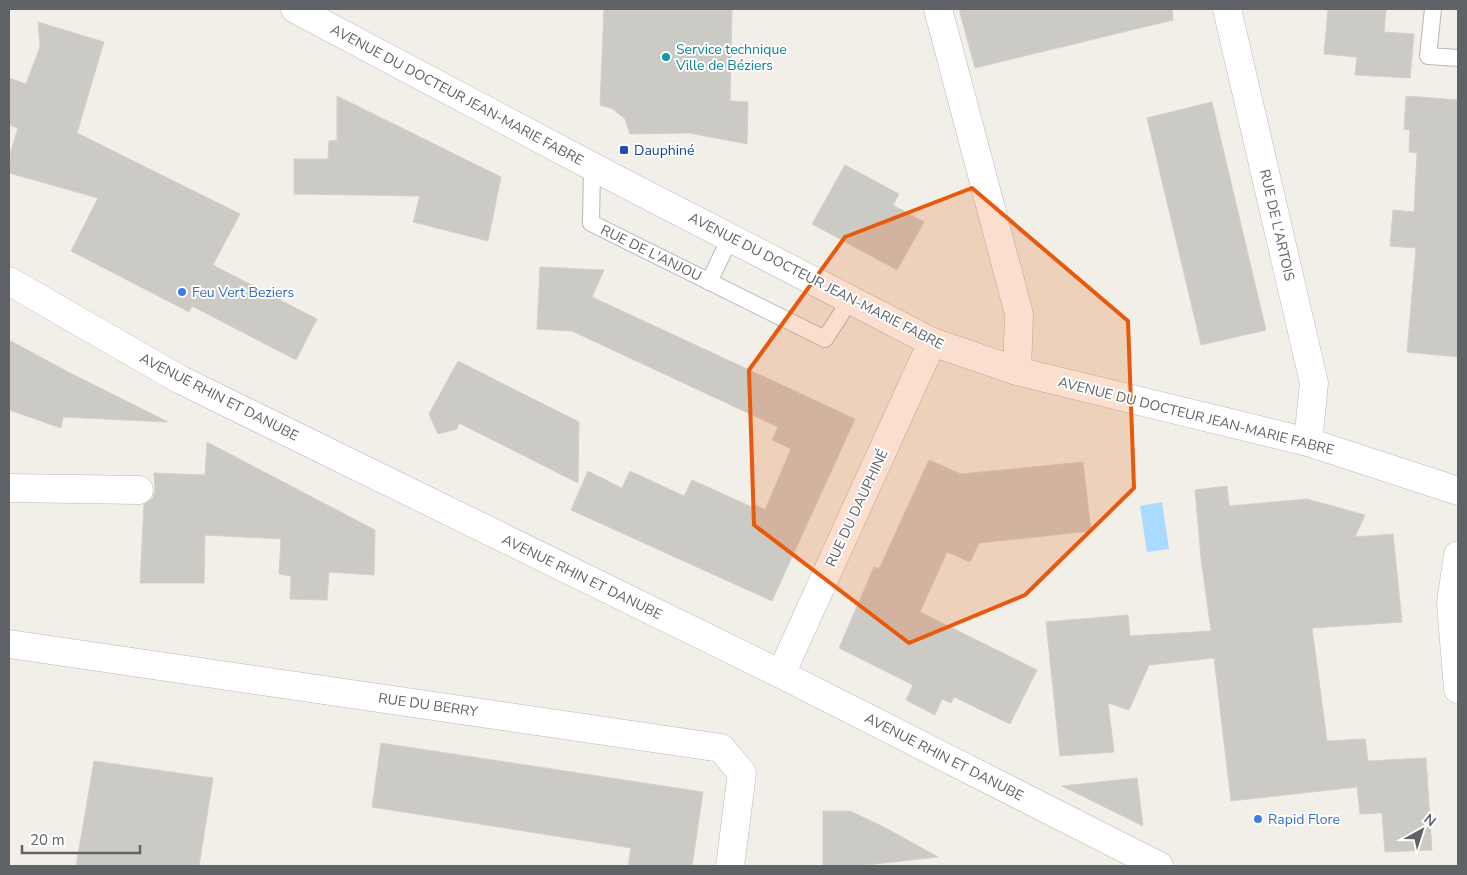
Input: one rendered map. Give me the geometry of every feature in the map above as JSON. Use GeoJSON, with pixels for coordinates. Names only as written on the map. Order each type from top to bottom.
{"type":"FeatureCollection","features":[{"type":"Feature","properties":{"kind":"street","name":"AVENUE DU DOCTEUR JEAN-MARIE FABRE"},"geometry":{"type":"LineString","coordinates":[[295,9],[592,166],[932,342],[1017,371],[1308,442],[1458,491]]}},
{"type":"Feature","properties":{"kind":"street"},"geometry":{"type":"LineString","coordinates":[[938,9],[1019,314],[1017,371]]}},
{"type":"Feature","properties":{"kind":"street","name":"RUE DE L'ARTOIS"},"geometry":{"type":"LineString","coordinates":[[1227,9],[1314,383],[1308,442]]}},
{"type":"Feature","properties":{"kind":"street","name":"AVENUE RHIN ET DANUBE"},"geometry":{"type":"LineString","coordinates":[[9,281],[180,379],[780,674],[1158,866]]}},
{"type":"Feature","properties":{"kind":"street","name":"RUE DU DAUPHINÉ"},"geometry":{"type":"LineString","coordinates":[[780,674],[932,342]]}},
{"type":"Feature","properties":{"kind":"street"},"geometry":{"type":"LineString","coordinates":[[9,488],[139,490]]}},
{"type":"Feature","properties":{"kind":"street"},"geometry":{"type":"LineString","coordinates":[[1458,555],[1451,603],[1458,689]]}},
{"type":"Feature","properties":{"kind":"street","name":"RUE DU BERRY"},"geometry":{"type":"LineString","coordinates":[[9,644],[721,748],[742,774],[730,866]]}},
{"type":"Feature","properties":{"kind":"lane"},"geometry":{"type":"LineString","coordinates":[[1433,9],[1428,56],[1458,58]]}},
{"type":"Feature","properties":{"kind":"lane","name":"RUE DE L'ANJOU"},"geometry":{"type":"LineString","coordinates":[[592,166],[591,223],[825,339],[850,300]]}},
{"type":"Feature","properties":{"kind":"lane","name":"RUE DE L'ANJOU"},"geometry":{"type":"LineString","coordinates":[[709,282],[730,238]]}},
{"type":"Feature","properties":{"kind":"highlighted area"},"geometry":{"type":"Polygon","coordinates":[[[972,188],[1128,321],[1134,488],[1025,595],[909,643],[754,525],[749,370],[845,237],[972,188]]]}},
{"type":"Feature","properties":{"kind":"water"},"geometry":{"type":"Polygon","coordinates":[[[1162,502],[1169,549],[1147,552],[1140,506],[1162,502]]]}},
{"type":"Feature","properties":{"kind":"building","name":"Service technique Ville de Béziers"},"geometry":{"type":"Polygon","coordinates":[[[604,9],[732,9],[730,101],[748,102],[747,144],[689,133],[630,134],[625,119],[613,109],[600,105],[604,9]]]}},
{"type":"Feature","properties":{"kind":"building"},"geometry":{"type":"Polygon","coordinates":[[[959,9],[1172,9],[1173,20],[975,68],[959,9]]]}},
{"type":"Feature","properties":{"kind":"building"},"geometry":{"type":"Polygon","coordinates":[[[1328,9],[1386,9],[1384,32],[1414,34],[1410,78],[1355,75],[1357,57],[1324,54],[1328,9]]]}},
{"type":"Feature","properties":{"kind":"building"},"geometry":{"type":"Polygon","coordinates":[[[38,22],[104,42],[77,133],[240,214],[213,265],[317,319],[296,360],[192,306],[189,312],[71,251],[98,198],[9,173],[9,157],[18,128],[9,125],[9,78],[26,84],[40,47],[38,22]]]}},
{"type":"Feature","properties":{"kind":"building"},"geometry":{"type":"Polygon","coordinates":[[[337,96],[501,177],[488,241],[413,222],[420,196],[294,194],[294,159],[328,159],[329,141],[337,140],[337,96]]]}},
{"type":"Feature","properties":{"kind":"building"},"geometry":{"type":"Polygon","coordinates":[[[1406,96],[1458,100],[1458,357],[1407,352],[1416,248],[1390,246],[1393,210],[1414,212],[1417,153],[1409,152],[1410,130],[1404,129],[1406,96]]]}},
{"type":"Feature","properties":{"kind":"building"},"geometry":{"type":"Polygon","coordinates":[[[1212,102],[1266,330],[1201,345],[1147,118],[1212,102]]]}},
{"type":"Feature","properties":{"kind":"building"},"geometry":{"type":"Polygon","coordinates":[[[845,165],[899,194],[893,205],[924,222],[897,270],[812,224],[845,165]]]}},
{"type":"Feature","properties":{"kind":"building"},"geometry":{"type":"Polygon","coordinates":[[[540,267],[604,270],[592,297],[855,419],[772,601],[571,510],[588,471],[622,488],[630,471],[684,496],[692,480],[754,508],[756,505],[765,510],[791,449],[772,440],[778,427],[572,331],[537,329],[540,267]]]}},
{"type":"Feature","properties":{"kind":"building"},"geometry":{"type":"Polygon","coordinates":[[[9,340],[168,422],[63,417],[61,428],[9,410],[9,340]]]}},
{"type":"Feature","properties":{"kind":"building"},"geometry":{"type":"Polygon","coordinates":[[[458,361],[579,422],[578,483],[459,423],[457,429],[438,434],[429,414],[458,361]]]}},
{"type":"Feature","properties":{"kind":"building"},"geometry":{"type":"Polygon","coordinates":[[[207,442],[375,530],[374,575],[329,572],[327,600],[290,599],[291,576],[279,574],[281,539],[205,535],[204,583],[140,583],[144,504],[153,498],[155,491],[154,473],[205,475],[207,442]]]}},
{"type":"Feature","properties":{"kind":"building"},"geometry":{"type":"Polygon","coordinates":[[[929,460],[961,474],[1083,462],[1091,531],[979,543],[970,562],[947,552],[920,612],[1037,670],[1010,724],[954,697],[951,703],[942,699],[935,715],[906,700],[913,685],[839,648],[874,567],[879,569],[929,460]]]}},
{"type":"Feature","properties":{"kind":"building"},"geometry":{"type":"Polygon","coordinates":[[[1227,486],[1229,506],[1307,499],[1365,515],[1355,537],[1393,534],[1402,622],[1312,628],[1327,741],[1365,739],[1368,761],[1426,758],[1432,850],[1385,852],[1382,813],[1360,814],[1357,787],[1231,801],[1214,658],[1149,665],[1129,710],[1108,703],[1114,752],[1060,756],[1046,622],[1128,615],[1130,636],[1211,631],[1201,558],[1195,490],[1227,486]]]}},
{"type":"Feature","properties":{"kind":"building"},"geometry":{"type":"Polygon","coordinates":[[[381,743],[703,792],[692,866],[628,866],[631,848],[372,807],[381,743]]]}},
{"type":"Feature","properties":{"kind":"building"},"geometry":{"type":"Polygon","coordinates":[[[94,761],[213,778],[199,866],[76,866],[94,761]]]}},
{"type":"Feature","properties":{"kind":"building"},"geometry":{"type":"Polygon","coordinates":[[[1137,778],[1143,826],[1062,786],[1137,778]]]}},
{"type":"Feature","properties":{"kind":"building"},"geometry":{"type":"Polygon","coordinates":[[[823,811],[850,811],[884,827],[938,857],[857,866],[823,866],[823,811]]]}},
{"type":"Feature","properties":{"kind":"place","name":"Service technique Ville de Béziers"},"geometry":{"type":"Point","coordinates":[666,57]}},
{"type":"Feature","properties":{"kind":"place","name":"Dauphiné"},"geometry":{"type":"Point","coordinates":[624,150]}},
{"type":"Feature","properties":{"kind":"place","name":"Feu Vert Beziers"},"geometry":{"type":"Point","coordinates":[182,292]}},
{"type":"Feature","properties":{"kind":"place","name":"Rapid Flore"},"geometry":{"type":"Point","coordinates":[1258,819]}}]}
